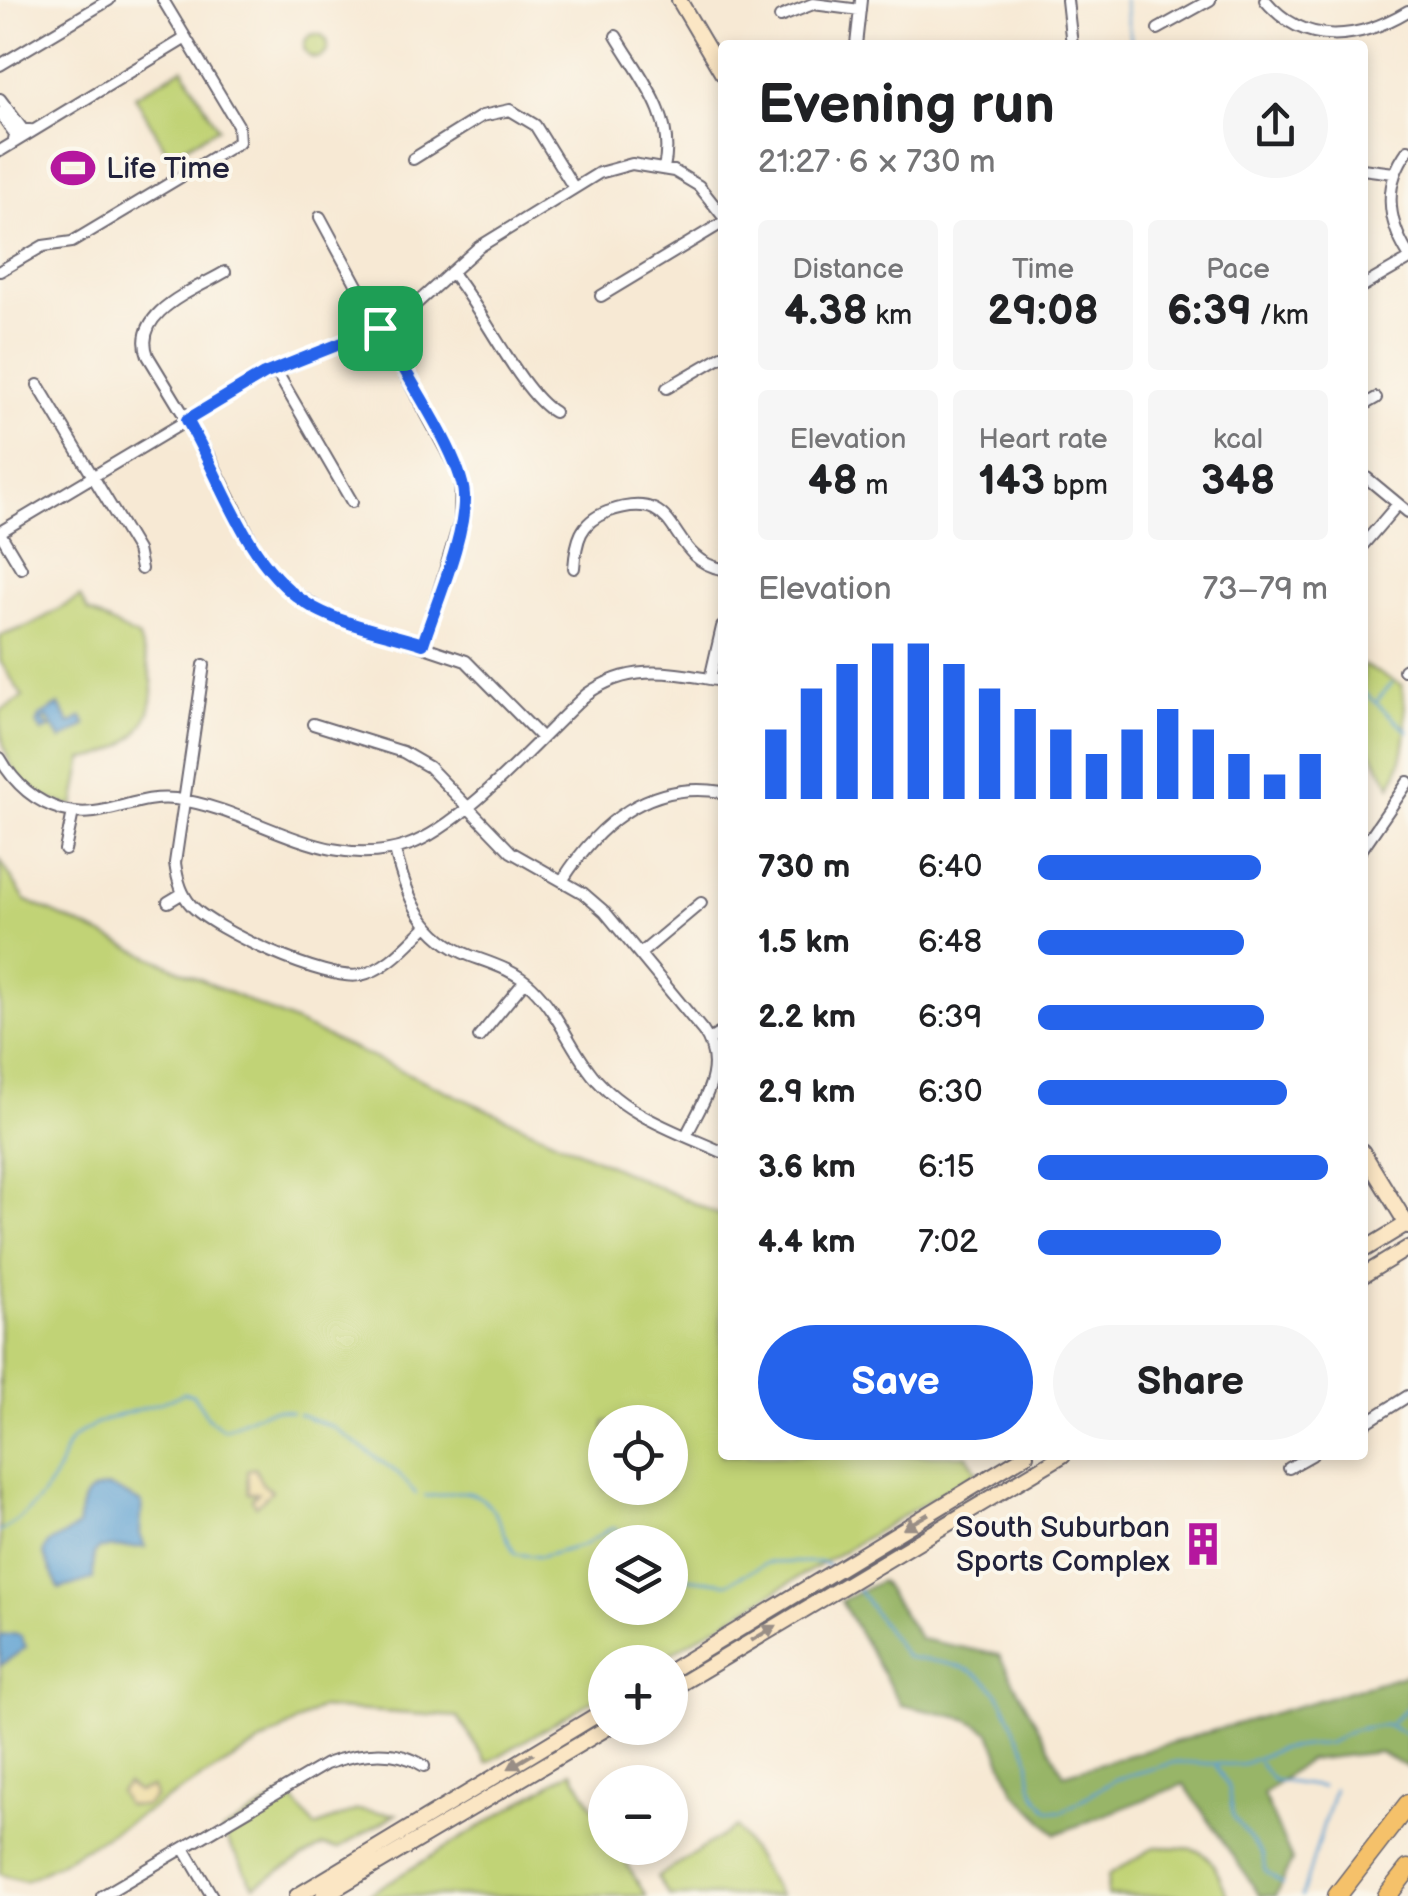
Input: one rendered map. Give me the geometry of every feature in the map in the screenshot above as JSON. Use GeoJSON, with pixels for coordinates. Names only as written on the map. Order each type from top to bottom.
{"type":"FeatureCollection","features":[{"type":"Feature","properties":{"kind":"highway"},"geometry":{"type":"LineString","coordinates":[[1337,1896],[1408,1804]]}},
{"type":"Feature","properties":{"kind":"highway"},"geometry":{"type":"LineString","coordinates":[[1387,1896],[1408,1869]]}},
{"type":"Feature","properties":{"kind":"main road"},"geometry":{"type":"LineString","coordinates":[[683,2],[718,66]]}},
{"type":"Feature","properties":{"kind":"main road"},"geometry":{"type":"LineString","coordinates":[[1368,1162],[1408,1225],[1368,1248]]}},
{"type":"Feature","properties":{"kind":"main road"},"geometry":{"type":"LineString","coordinates":[[1368,1272],[1408,1248]]}},
{"type":"Feature","properties":{"kind":"main road"},"geometry":{"type":"LineString","coordinates":[[688,1661],[1018,1460]]}},
{"type":"Feature","properties":{"kind":"main road"},"geometry":{"type":"LineString","coordinates":[[688,1679],[1056,1460]]}},
{"type":"Feature","properties":{"kind":"main road"},"geometry":{"type":"LineString","coordinates":[[297,1896],[588,1720]]}},
{"type":"Feature","properties":{"kind":"main road"},"geometry":{"type":"LineString","coordinates":[[323,1896],[588,1739]]}},
{"type":"Feature","properties":{"kind":"street"},"geometry":{"type":"LineString","coordinates":[[0,64],[109,0]]}},
{"type":"Feature","properties":{"kind":"street"},"geometry":{"type":"LineString","coordinates":[[0,271],[44,246],[72,242],[239,142],[238,124],[163,0]]}},
{"type":"Feature","properties":{"kind":"street"},"geometry":{"type":"LineString","coordinates":[[1067,0],[1071,40]]}},
{"type":"Feature","properties":{"kind":"street"},"geometry":{"type":"LineString","coordinates":[[1158,29],[1210,0]]}},
{"type":"Feature","properties":{"kind":"street"},"geometry":{"type":"LineString","coordinates":[[1265,0],[1314,39],[1367,32],[1408,12]]}},
{"type":"Feature","properties":{"kind":"street"},"geometry":{"type":"LineString","coordinates":[[780,18],[813,4],[860,5],[856,40]]}},
{"type":"Feature","properties":{"kind":"street"},"geometry":{"type":"LineString","coordinates":[[616,36],[666,124],[669,140],[664,168]]}},
{"type":"Feature","properties":{"kind":"street"},"geometry":{"type":"LineString","coordinates":[[0,151],[186,38]]}},
{"type":"Feature","properties":{"kind":"street"},"geometry":{"type":"LineString","coordinates":[[510,110],[515,94]]}},
{"type":"Feature","properties":{"kind":"street"},"geometry":{"type":"LineString","coordinates":[[0,99],[23,130],[31,130]]}},
{"type":"Feature","properties":{"kind":"street"},"geometry":{"type":"LineString","coordinates":[[413,159],[482,116],[510,110],[535,125],[574,188]]}},
{"type":"Feature","properties":{"kind":"street"},"geometry":{"type":"LineString","coordinates":[[0,112],[15,134],[14,140]]}},
{"type":"Feature","properties":{"kind":"street"},"geometry":{"type":"LineString","coordinates":[[1368,283],[1408,257],[1391,214],[1394,172],[1408,150]]}},
{"type":"Feature","properties":{"kind":"street"},"geometry":{"type":"LineString","coordinates":[[21,568],[0,532],[276,370],[380,328],[416,304],[490,238],[574,188],[621,166],[664,168],[698,186],[718,211]]}},
{"type":"Feature","properties":{"kind":"street"},"geometry":{"type":"LineString","coordinates":[[1368,170],[1394,172]]}},
{"type":"Feature","properties":{"kind":"street"},"geometry":{"type":"LineString","coordinates":[[320,216],[452,456],[463,488],[460,521],[423,644]]}},
{"type":"Feature","properties":{"kind":"street"},"geometry":{"type":"LineString","coordinates":[[601,296],[718,226]]}},
{"type":"Feature","properties":{"kind":"street"},"geometry":{"type":"LineString","coordinates":[[225,272],[162,310],[144,332],[148,356],[260,557],[284,586],[329,615],[423,644],[474,666],[540,736]]}},
{"type":"Feature","properties":{"kind":"street"},"geometry":{"type":"LineString","coordinates":[[451,272],[483,311],[536,398],[554,412]]}},
{"type":"Feature","properties":{"kind":"street"},"geometry":{"type":"LineString","coordinates":[[132,328],[144,332]]}},
{"type":"Feature","properties":{"kind":"street"},"geometry":{"type":"LineString","coordinates":[[667,388],[718,358]]}},
{"type":"Feature","properties":{"kind":"street"},"geometry":{"type":"LineString","coordinates":[[276,370],[352,502]]}},
{"type":"Feature","properties":{"kind":"street"},"geometry":{"type":"LineString","coordinates":[[38,385],[137,550],[141,570]]}},
{"type":"Feature","properties":{"kind":"street"},"geometry":{"type":"LineString","coordinates":[[1368,403],[1376,398]]}},
{"type":"Feature","properties":{"kind":"street"},"geometry":{"type":"LineString","coordinates":[[1368,479],[1403,508],[1368,540]]}},
{"type":"Feature","properties":{"kind":"street"},"geometry":{"type":"LineString","coordinates":[[574,568],[576,544],[583,527],[597,515],[636,503],[662,512],[698,560],[718,568]]}},
{"type":"Feature","properties":{"kind":"street"},"geometry":{"type":"LineString","coordinates":[[204,665],[175,862],[183,893],[198,912],[323,972],[358,976],[386,964],[428,926]]}},
{"type":"Feature","properties":{"kind":"street"},"geometry":{"type":"LineString","coordinates":[[0,758],[32,795],[73,812],[108,812],[160,798],[185,801],[325,849],[352,854],[395,850],[424,839],[467,807],[587,694],[617,677],[663,671],[716,680]]}},
{"type":"Feature","properties":{"kind":"street"},"geometry":{"type":"LineString","coordinates":[[313,724],[418,760],[512,852],[605,912],[709,1040],[716,1068],[686,1136]]}},
{"type":"Feature","properties":{"kind":"street"},"geometry":{"type":"LineString","coordinates":[[1368,840],[1408,782]]}},
{"type":"Feature","properties":{"kind":"street"},"geometry":{"type":"LineString","coordinates":[[562,881],[588,844],[640,802],[681,788],[718,792]]}},
{"type":"Feature","properties":{"kind":"street"},"geometry":{"type":"LineString","coordinates":[[64,850],[73,812]]}},
{"type":"Feature","properties":{"kind":"street"},"geometry":{"type":"LineString","coordinates":[[395,850],[407,894],[428,926],[459,951],[525,981],[546,1003],[595,1078],[630,1109],[718,1150]]}},
{"type":"Feature","properties":{"kind":"street"},"geometry":{"type":"LineString","coordinates":[[168,902],[183,893]]}},
{"type":"Feature","properties":{"kind":"street"},"geometry":{"type":"LineString","coordinates":[[640,954],[701,903]]}},
{"type":"Feature","properties":{"kind":"street"},"geometry":{"type":"LineString","coordinates":[[358,976],[360,992]]}},
{"type":"Feature","properties":{"kind":"street"},"geometry":{"type":"LineString","coordinates":[[479,1037],[525,981]]}},
{"type":"Feature","properties":{"kind":"street"},"geometry":{"type":"LineString","coordinates":[[709,1040],[718,1034]]}},
{"type":"Feature","properties":{"kind":"street"},"geometry":{"type":"LineString","coordinates":[[584,1086],[595,1078]]}},
{"type":"Feature","properties":{"kind":"street"},"geometry":{"type":"LineString","coordinates":[[1368,1421],[1408,1396]]}},
{"type":"Feature","properties":{"kind":"street"},"geometry":{"type":"LineString","coordinates":[[1289,1468],[1303,1460]]}},
{"type":"Feature","properties":{"kind":"street"},"geometry":{"type":"LineString","coordinates":[[102,1896],[326,1764],[354,1756],[388,1754],[424,1766]]}},
{"type":"Feature","properties":{"kind":"street"},"geometry":{"type":"LineString","coordinates":[[184,1848],[212,1896]]}},
{"type":"Feature","properties":{"kind":"green space"},"geometry":{"type":"Polygon","coordinates":[[[316,34],[325,37],[325,55],[316,58],[307,55],[304,46],[307,37],[316,34]]]}},
{"type":"Feature","properties":{"kind":"green space"},"geometry":{"type":"Polygon","coordinates":[[[183,68],[218,128],[169,155],[135,96],[183,68]]]}},
{"type":"Feature","properties":{"kind":"green space"},"geometry":{"type":"Polygon","coordinates":[[[80,597],[88,611],[139,638],[153,693],[146,720],[130,740],[109,753],[83,759],[74,806],[55,801],[27,785],[9,761],[0,711],[23,697],[0,661],[0,636],[31,625],[80,597]]]}},
{"type":"Feature","properties":{"kind":"green space"},"geometry":{"type":"Polygon","coordinates":[[[1368,668],[1402,685],[1405,737],[1391,786],[1368,747],[1368,668]]]}},
{"type":"Feature","properties":{"kind":"green space"},"geometry":{"type":"Polygon","coordinates":[[[0,860],[25,900],[718,1214],[718,1460],[970,1460],[977,1472],[685,1645],[588,1645],[588,1703],[487,1763],[458,1717],[320,1708],[25,1881],[0,1874],[0,860]]]}},
{"type":"Feature","properties":{"kind":"green space"},"geometry":{"type":"Polygon","coordinates":[[[881,1581],[920,1639],[999,1655],[1064,1774],[1408,1674],[1408,1768],[1379,1752],[1308,1760],[1263,1794],[1292,1860],[1275,1896],[1260,1896],[1184,1784],[1056,1834],[1014,1791],[990,1732],[967,1719],[901,1705],[841,1601],[881,1581]]]}},
{"type":"Feature","properties":{"kind":"green space"},"geometry":{"type":"Polygon","coordinates":[[[572,1771],[588,1798],[588,1865],[627,1865],[646,1896],[366,1896],[572,1771]]]}},
{"type":"Feature","properties":{"kind":"green space"},"geometry":{"type":"Polygon","coordinates":[[[288,1793],[315,1827],[357,1810],[396,1814],[338,1849],[323,1846],[254,1886],[222,1832],[288,1793]]]}},
{"type":"Feature","properties":{"kind":"green space"},"geometry":{"type":"Polygon","coordinates":[[[736,1827],[780,1896],[670,1896],[657,1877],[676,1865],[688,1865],[688,1857],[736,1827]]]}},
{"type":"Feature","properties":{"kind":"green space"},"geometry":{"type":"Polygon","coordinates":[[[1155,1847],[1185,1848],[1203,1854],[1215,1868],[1228,1896],[1107,1896],[1108,1875],[1155,1847]]]}},
{"type":"Feature","properties":{"kind":"sand"},"geometry":{"type":"Polygon","coordinates":[[[255,1468],[262,1484],[272,1491],[256,1506],[252,1499],[258,1493],[248,1493],[247,1470],[255,1468]]]}},
{"type":"Feature","properties":{"kind":"sand"},"geometry":{"type":"Polygon","coordinates":[[[127,1784],[137,1792],[152,1787],[155,1797],[145,1806],[126,1805],[119,1792],[127,1784]]]}},
{"type":"Feature","properties":{"kind":"water"},"geometry":{"type":"Polygon","coordinates":[[[59,705],[70,724],[82,717],[86,725],[61,740],[47,717],[42,721],[50,728],[42,732],[37,724],[40,716],[59,705]]]}},
{"type":"Feature","properties":{"kind":"water"},"geometry":{"type":"Polygon","coordinates":[[[110,1487],[142,1503],[140,1534],[145,1547],[100,1548],[94,1554],[93,1579],[59,1589],[43,1553],[48,1544],[78,1527],[82,1504],[89,1494],[110,1487]]]}},
{"type":"Feature","properties":{"kind":"water"},"geometry":{"type":"Polygon","coordinates":[[[0,1636],[21,1636],[26,1647],[0,1666],[0,1636]]]}},
{"type":"Feature","properties":{"kind":"waterway"},"geometry":{"type":"LineString","coordinates":[[1124,0],[1131,40]]}},
{"type":"Feature","properties":{"kind":"waterway"},"geometry":{"type":"LineString","coordinates":[[1377,701],[1392,683]]}},
{"type":"Feature","properties":{"kind":"waterway"},"geometry":{"type":"LineString","coordinates":[[1368,696],[1408,731]]}},
{"type":"Feature","properties":{"kind":"waterway"},"geometry":{"type":"LineString","coordinates":[[0,1532],[41,1497],[72,1440],[101,1422],[184,1393],[193,1395],[209,1419],[223,1429],[265,1412],[291,1412]]}},
{"type":"Feature","properties":{"kind":"waterway"},"geometry":{"type":"LineString","coordinates":[[298,1414],[333,1427],[399,1474],[416,1494]]}},
{"type":"Feature","properties":{"kind":"waterway"},"geometry":{"type":"LineString","coordinates":[[425,1496],[458,1492],[481,1498],[495,1514],[515,1554],[540,1557],[588,1543]]}},
{"type":"Feature","properties":{"kind":"waterway"},"geometry":{"type":"LineString","coordinates":[[688,1578],[727,1583],[767,1563],[823,1562],[830,1568]]}},
{"type":"Feature","properties":{"kind":"waterway"},"geometry":{"type":"LineString","coordinates":[[857,1588],[906,1657],[973,1672],[996,1691],[1027,1751],[1034,1790],[1048,1810],[1062,1812],[1116,1779],[1176,1762],[1241,1765],[1279,1749],[1329,1743],[1353,1730],[1385,1724],[1408,1735]]}},
{"type":"Feature","properties":{"kind":"waterway"},"geometry":{"type":"LineString","coordinates":[[1391,1723],[1408,1707]]}},
{"type":"Feature","properties":{"kind":"waterway"},"geometry":{"type":"LineString","coordinates":[[1258,1762],[1273,1780],[1322,1787]]}},
{"type":"Feature","properties":{"kind":"waterway"},"geometry":{"type":"LineString","coordinates":[[1215,1764],[1229,1788],[1233,1816],[1263,1856],[1265,1871],[1282,1884]]}},
{"type":"Feature","properties":{"kind":"waterway"},"geometry":{"type":"LineString","coordinates":[[1302,1896],[1334,1789]]}},
{"type":"Feature","properties":{"kind":"place","name":"Life Time"},"geometry":{"type":"Point","coordinates":[73,168]}},
{"type":"Feature","properties":{"kind":"place","name":"South Suburban Sports Complex"},"geometry":{"type":"Point","coordinates":[1203,1544]}},
{"type":"Feature","properties":{"kind":"route"},"geometry":{"type":"LineString","coordinates":[[380,328],[452,456],[463,488],[463,510],[423,644],[329,615],[284,586],[260,557],[187,420],[264,374],[380,328]]}}]}
